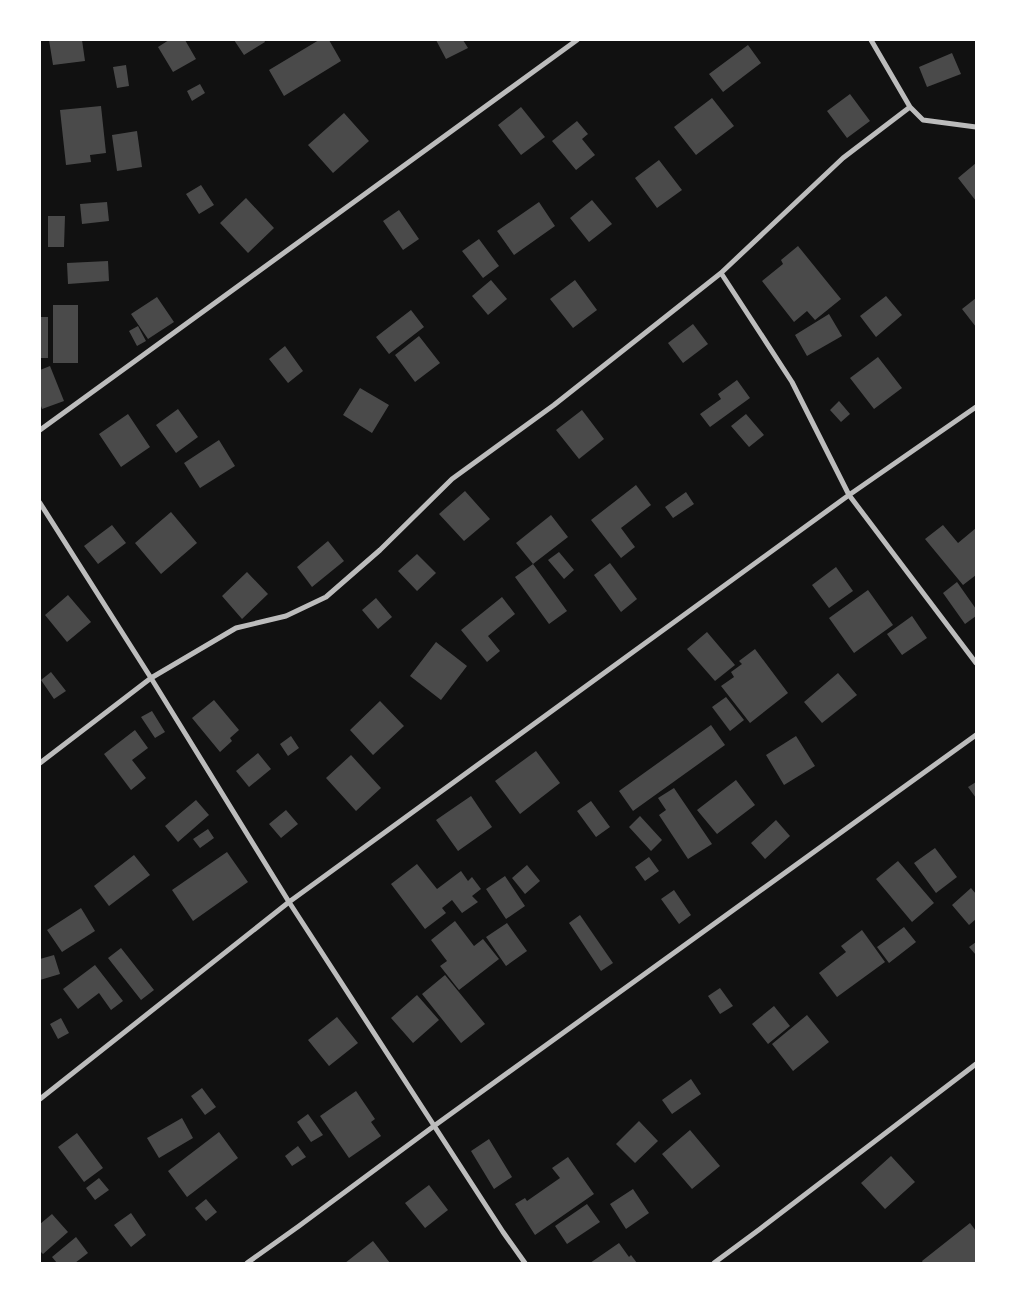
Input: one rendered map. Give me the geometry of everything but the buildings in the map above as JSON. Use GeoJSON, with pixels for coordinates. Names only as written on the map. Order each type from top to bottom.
{"type":"FeatureCollection","features":[{"type":"Feature","properties":{"kind":"street"},"geometry":{"type":"LineString","coordinates":[[40,430],[577,40]]}},
{"type":"Feature","properties":{"kind":"street"},"geometry":{"type":"LineString","coordinates":[[871,40],[910,107],[923,120],[976,127]]}},
{"type":"Feature","properties":{"kind":"street"},"geometry":{"type":"LineString","coordinates":[[40,763],[151,678],[236,628],[286,616],[326,597],[380,550],[452,479],[554,405],[721,273],[843,158],[910,107]]}},
{"type":"Feature","properties":{"kind":"street"},"geometry":{"type":"LineString","coordinates":[[721,273],[792,382],[850,495],[976,663]]}},
{"type":"Feature","properties":{"kind":"street"},"geometry":{"type":"LineString","coordinates":[[40,1099],[289,902],[850,495],[976,407]]}},
{"type":"Feature","properties":{"kind":"street"},"geometry":{"type":"LineString","coordinates":[[40,502],[289,902],[525,1263]]}},
{"type":"Feature","properties":{"kind":"street"},"geometry":{"type":"LineString","coordinates":[[247,1263],[976,735]]}},
{"type":"Feature","properties":{"kind":"street"},"geometry":{"type":"LineString","coordinates":[[714,1263],[976,1064]]}}]}
